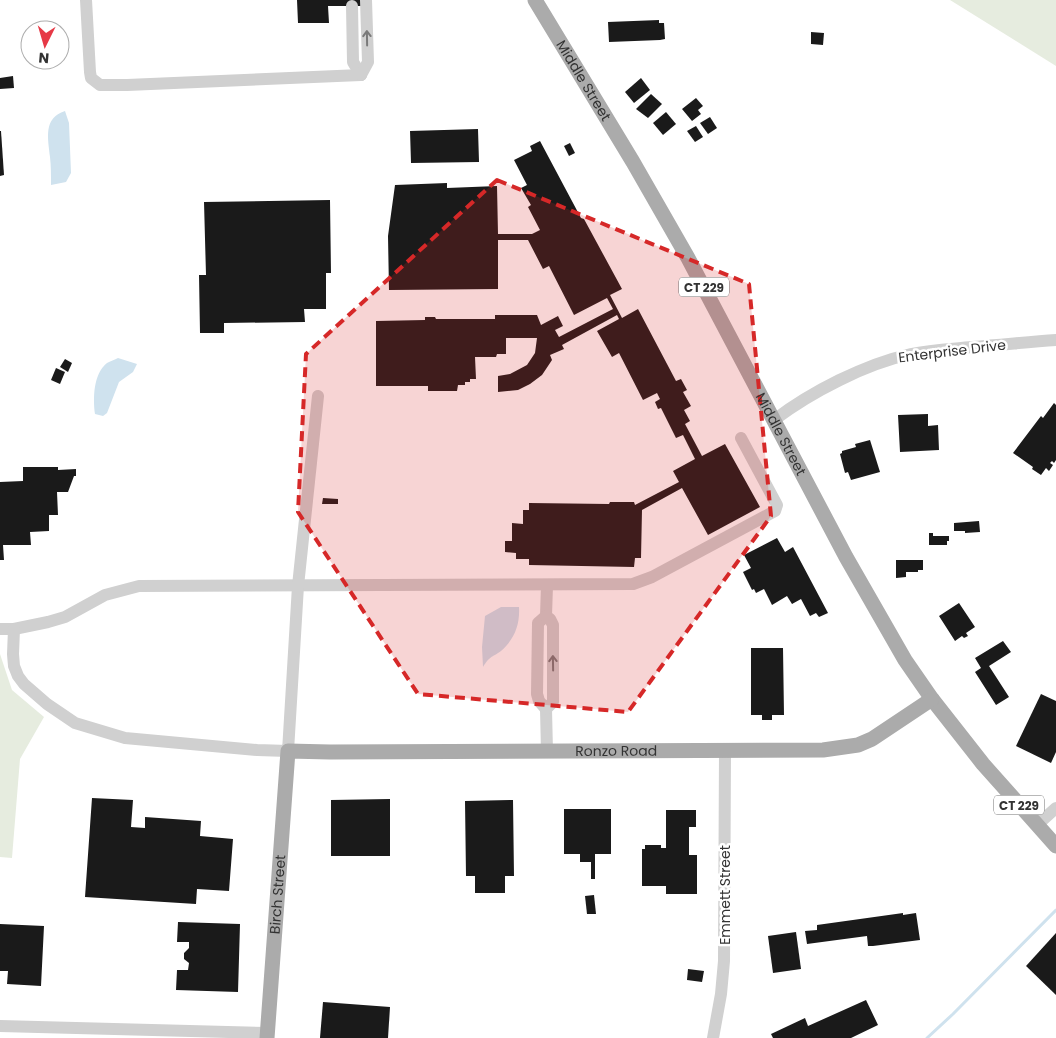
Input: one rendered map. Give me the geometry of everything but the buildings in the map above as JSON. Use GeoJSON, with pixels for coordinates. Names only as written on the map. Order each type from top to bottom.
{"type":"FeatureCollection","features":[{"type":"Feature","properties":{"kind":"main road","name":"Middle Street"},"geometry":{"type":"LineString","coordinates":[[535,0],[671,227],[875,609],[905,660],[932,699],[993,776],[1056,846]]}},
{"type":"Feature","properties":{"kind":"main road","name":"Ronzo Road"},"geometry":{"type":"LineString","coordinates":[[288,751],[823,750],[858,745],[888,730],[932,699]]}},
{"type":"Feature","properties":{"kind":"main road","name":"Birch Street"},"geometry":{"type":"LineString","coordinates":[[267,1036],[288,751]]}},
{"type":"Feature","properties":{"kind":"street"},"geometry":{"type":"LineString","coordinates":[[86,0],[90,72],[92,78],[100,85],[361,74]]}},
{"type":"Feature","properties":{"kind":"street"},"geometry":{"type":"LineString","coordinates":[[361,74],[368,62],[366,0]]}},
{"type":"Feature","properties":{"kind":"street"},"geometry":{"type":"LineString","coordinates":[[352,6],[352,62],[361,74]]}},
{"type":"Feature","properties":{"kind":"street","name":"Enterprise Drive"},"geometry":{"type":"LineString","coordinates":[[774,420],[789,408],[849,376],[868,366],[889,359],[937,350],[1056,340]]}},
{"type":"Feature","properties":{"kind":"street"},"geometry":{"type":"LineString","coordinates":[[14,630],[14,666],[18,676],[24,684],[47,704],[75,723],[125,738],[288,751],[298,586],[318,396]]}},
{"type":"Feature","properties":{"kind":"street"},"geometry":{"type":"LineString","coordinates":[[0,629],[14,630],[65,617],[105,595],[139,586],[633,584],[652,577],[775,511],[777,505],[741,438]]}},
{"type":"Feature","properties":{"kind":"street"},"geometry":{"type":"LineString","coordinates":[[546,584],[546,616],[550,618],[553,625],[554,667],[553,702],[546,709],[547,752]]}},
{"type":"Feature","properties":{"kind":"street","name":"Emmett Street"},"geometry":{"type":"LineString","coordinates":[[713,1038],[721,994],[724,961],[725,751]]}},
{"type":"Feature","properties":{"kind":"street"},"geometry":{"type":"LineString","coordinates":[[1037,825],[1056,808]]}},
{"type":"Feature","properties":{"kind":"street"},"geometry":{"type":"LineString","coordinates":[[0,1026],[118,1034],[267,1036]]}},
{"type":"Feature","properties":{"kind":"highlighted area"},"geometry":{"type":"Polygon","coordinates":[[[497,180],[749,284],[771,516],[628,712],[418,694],[298,512],[306,354],[497,180]]]}},
{"type":"Feature","properties":{"kind":"shaded area"},"geometry":{"type":"Polygon","coordinates":[[[950,0],[1056,0],[1056,66],[950,0]]]}},
{"type":"Feature","properties":{"kind":"shaded area"},"geometry":{"type":"Polygon","coordinates":[[[0,654],[12,690],[44,717],[20,759],[12,858],[0,857],[0,654]]]}},
{"type":"Feature","properties":{"kind":"water"},"geometry":{"type":"Polygon","coordinates":[[[65,111],[69,123],[71,173],[66,182],[51,185],[48,130],[53,118],[65,111]]]}},
{"type":"Feature","properties":{"kind":"water"},"geometry":{"type":"Polygon","coordinates":[[[118,358],[137,364],[133,372],[119,382],[107,413],[103,416],[95,414],[94,394],[99,373],[107,363],[118,358]]]}},
{"type":"Feature","properties":{"kind":"water"},"geometry":{"type":"Polygon","coordinates":[[[501,607],[519,607],[519,619],[510,641],[501,651],[489,659],[483,667],[482,647],[485,616],[501,607]]]}},
{"type":"Feature","properties":{"kind":"waterway"},"geometry":{"type":"LineString","coordinates":[[927,1038],[1056,910]]}}]}
